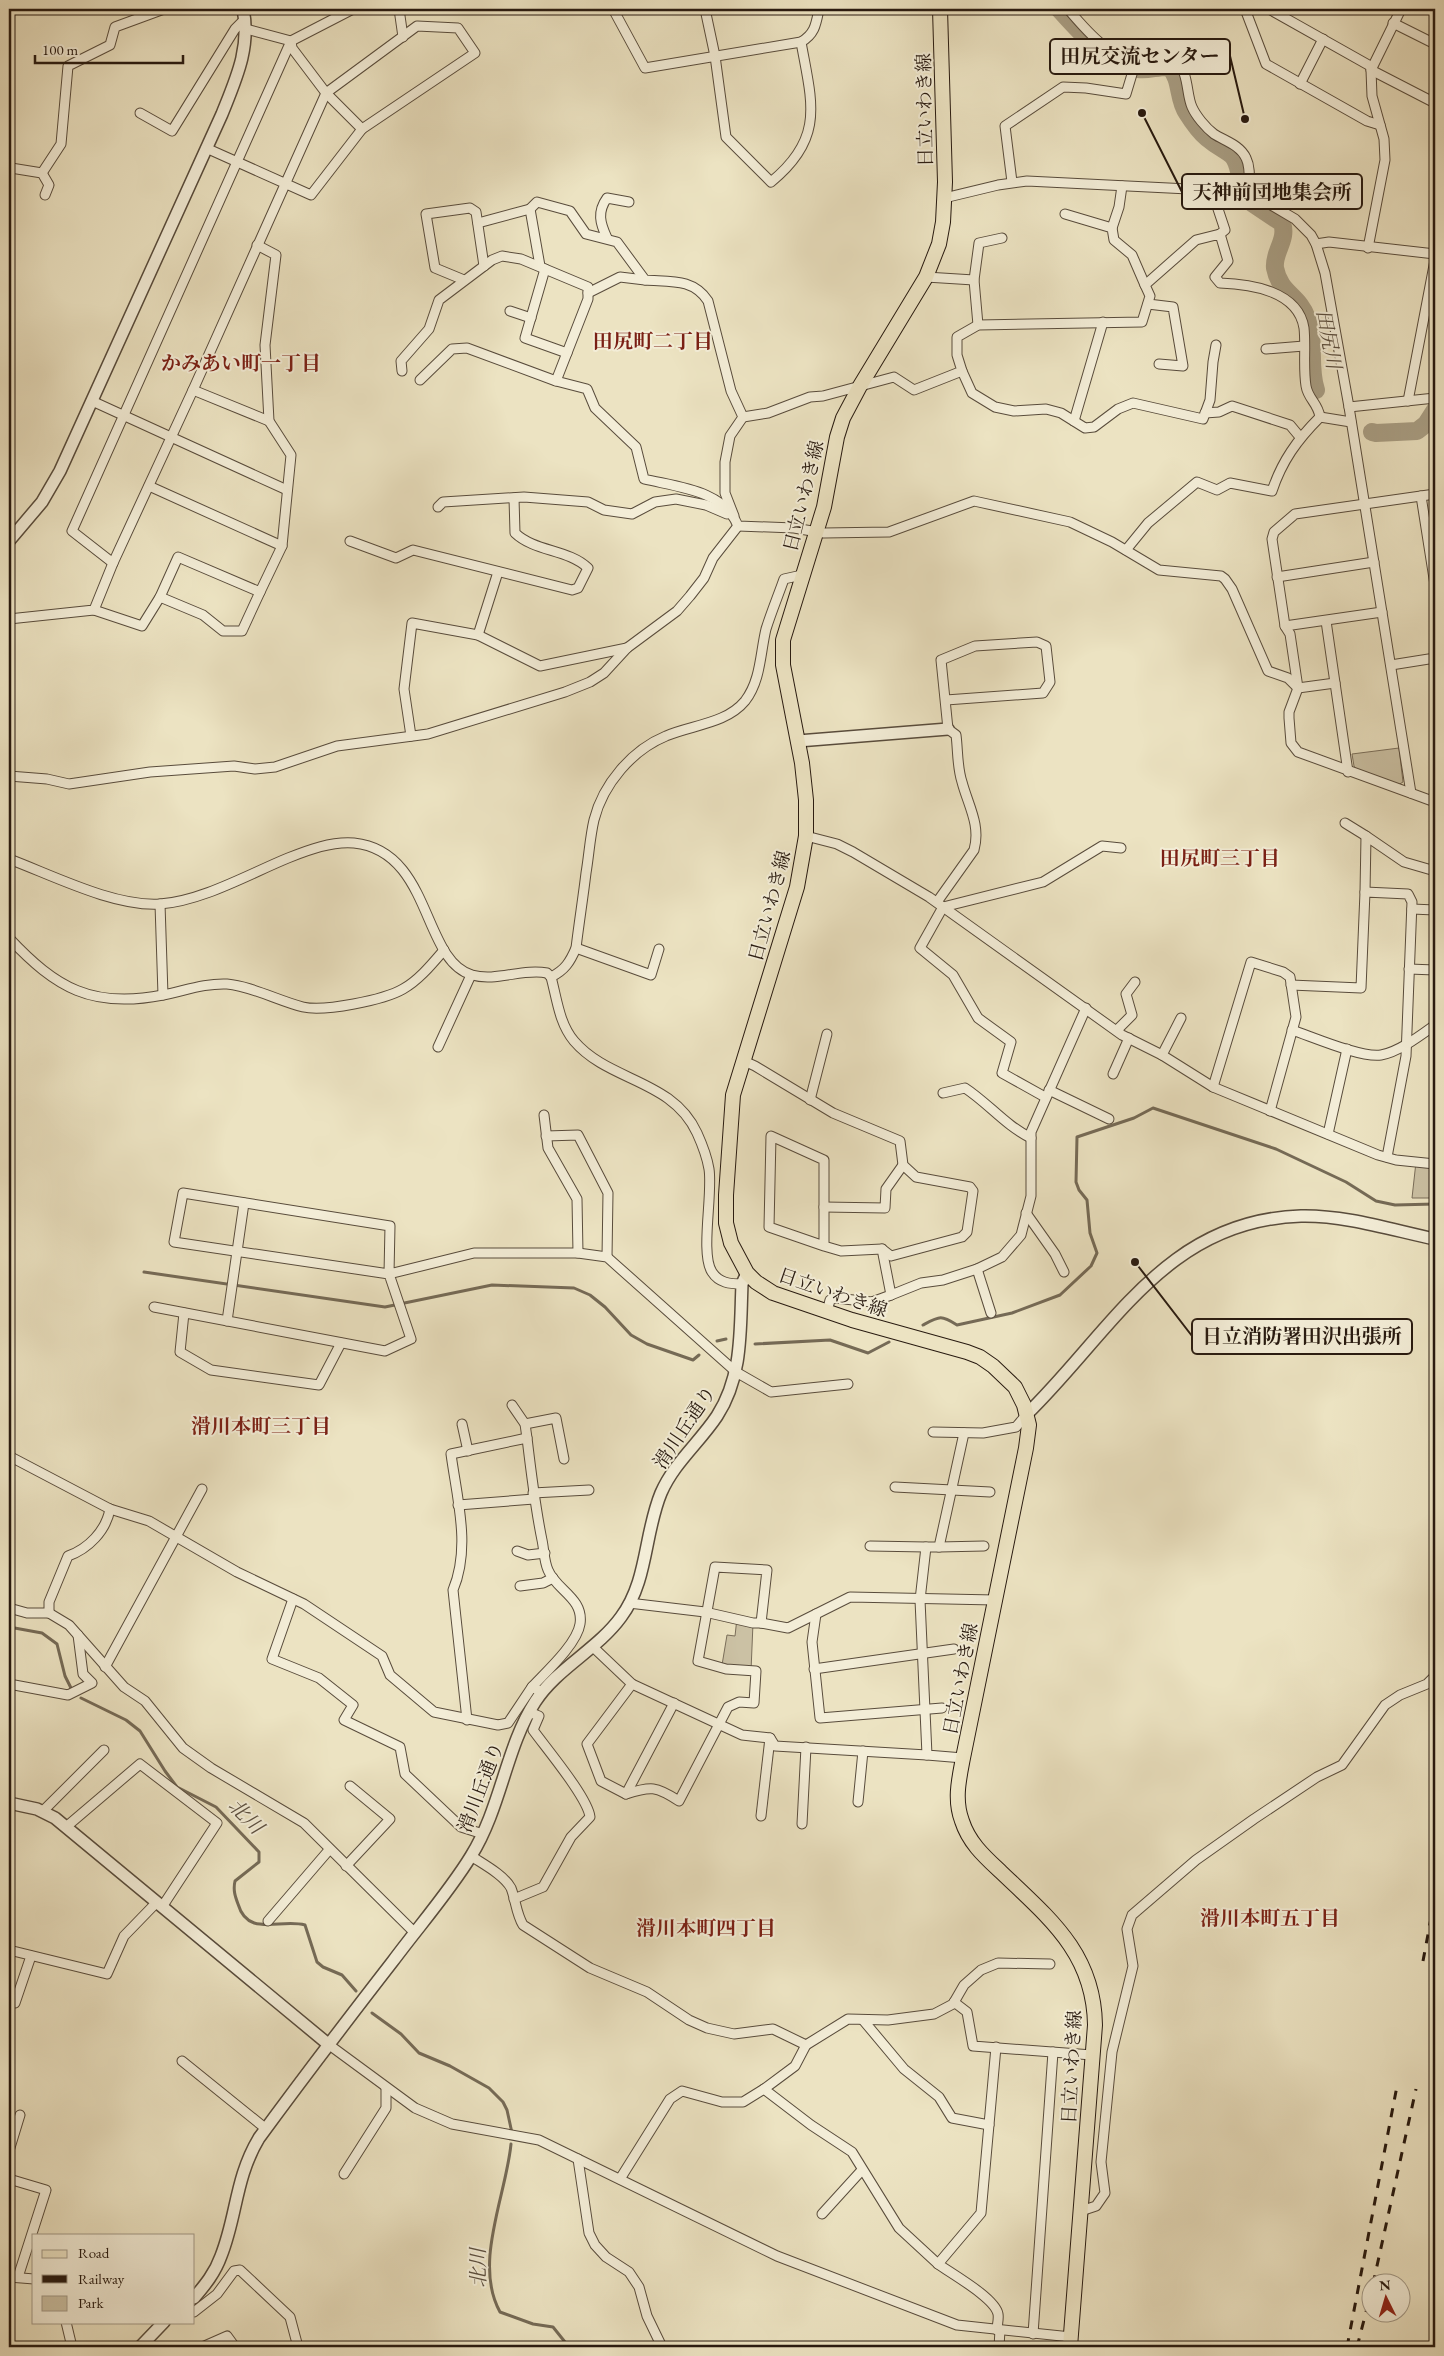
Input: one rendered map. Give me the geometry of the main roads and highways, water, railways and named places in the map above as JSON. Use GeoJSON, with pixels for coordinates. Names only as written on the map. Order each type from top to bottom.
{"type":"FeatureCollection","features":[{"type":"Feature","properties":{"kind":"main road","name":"日立いわき線"},"geometry":{"type":"LineString","coordinates":[[940,9],[944,198],[939,244],[926,277],[860,386],[843,418],[837,437],[824,507],[785,633],[782,652],[806,800],[806,836],[797,887],[732,1105],[726,1209],[731,1243],[744,1278],[756,1282],[773,1293],[827,1312],[980,1357],[1005,1376],[1014,1387],[1027,1414],[1026,1448],[963,1758],[958,1794],[961,1820],[976,1849],[1053,1922],[1072,1946],[1090,1984],[1094,2004],[1095,2025],[1070,2342]]}},
{"type":"Feature","properties":{"kind":"waterway","name":"田尻川"},"geometry":{"type":"LineString","coordinates":[[1059,9],[1094,45],[1114,59],[1138,69],[1169,67],[1176,77],[1182,102],[1187,113],[1204,136],[1230,153],[1236,162],[1241,181]]}},
{"type":"Feature","properties":{"kind":"waterway","name":"田尻川"},"geometry":{"type":"LineString","coordinates":[[1252,203],[1282,223],[1283,235],[1276,257],[1275,268],[1281,284],[1304,310],[1307,318],[1310,327],[1312,372],[1316,390]]}},
{"type":"Feature","properties":{"kind":"waterway","name":"田尻川"},"geometry":{"type":"LineString","coordinates":[[1372,432],[1417,431],[1426,424],[1435,410]]}},
{"type":"Feature","properties":{"kind":"waterway"},"geometry":{"type":"LineString","coordinates":[[923,1325],[940,1318],[944,1318],[957,1325],[1012,1313],[1060,1295],[1091,1266],[1097,1253],[1090,1233],[1087,1200],[1079,1190],[1076,1182],[1077,1137],[1134,1118],[1153,1108],[1276,1149],[1346,1182],[1376,1201],[1395,1205],[1435,1204]]}},
{"type":"Feature","properties":{"kind":"waterway"},"geometry":{"type":"LineString","coordinates":[[144,1272],[385,1307],[492,1285],[574,1288],[590,1295],[605,1307],[631,1335],[647,1344],[693,1360],[699,1355]]}},
{"type":"Feature","properties":{"kind":"waterway"},"geometry":{"type":"LineString","coordinates":[[717,1341],[726,1339]]}},
{"type":"Feature","properties":{"kind":"waterway"},"geometry":{"type":"LineString","coordinates":[[755,1344],[830,1340],[868,1353],[889,1342]]}},
{"type":"Feature","properties":{"kind":"waterway","name":"北川"},"geometry":{"type":"LineString","coordinates":[[9,1627],[42,1633],[57,1644],[65,1676],[72,1690]]}},
{"type":"Feature","properties":{"kind":"waterway","name":"北川"},"geometry":{"type":"LineString","coordinates":[[81,1698],[126,1720],[140,1731],[177,1787],[216,1807],[259,1852],[259,1862],[235,1881],[234,1887],[238,1904],[249,1921],[266,1925],[295,1923],[305,1925],[317,1962],[323,1967],[342,1975],[356,1991]]}},
{"type":"Feature","properties":{"kind":"waterway","name":"北川"},"geometry":{"type":"LineString","coordinates":[[372,2013],[401,2034],[419,2053],[450,2066],[489,2088],[503,2102],[507,2110],[512,2133]]}},
{"type":"Feature","properties":{"kind":"waterway","name":"北川"},"geometry":{"type":"LineString","coordinates":[[511,2144],[490,2251],[493,2293],[500,2312],[533,2324],[553,2327],[569,2347]]}},
{"type":"Feature","properties":{"kind":"railway"},"geometry":{"type":"LineString","coordinates":[[1423,1961],[1435,1897]]}},
{"type":"Feature","properties":{"kind":"railway"},"geometry":{"type":"LineString","coordinates":[[1347,2347],[1397,2086]]}},
{"type":"Feature","properties":{"kind":"railway"},"geometry":{"type":"LineString","coordinates":[[1375,2274],[1416,2089]]}},
{"type":"Feature","properties":{"kind":"railway"},"geometry":{"type":"LineString","coordinates":[[1357,2347],[1363,2324]]}},
{"type":"Feature","properties":{"kind":"place","name":"天神前団地集会所"},"geometry":{"type":"Point","coordinates":[1142,113]}},
{"type":"Feature","properties":{"kind":"place","name":"田尻交流センター"},"geometry":{"type":"Point","coordinates":[1245,119]}},
{"type":"Feature","properties":{"kind":"place","name":"日立消防署田沢出張所"},"geometry":{"type":"Point","coordinates":[1135,1262]}},
{"type":"Feature","properties":{"kind":"district","name":"田尻町二丁目"},"geometry":{"type":"Point","coordinates":[653,341]}},
{"type":"Feature","properties":{"kind":"district","name":"かみあい町一丁目"},"geometry":{"type":"Point","coordinates":[241,363]}},
{"type":"Feature","properties":{"kind":"district","name":"田尻町三丁目"},"geometry":{"type":"Point","coordinates":[1220,858]}},
{"type":"Feature","properties":{"kind":"district","name":"滑川本町三丁目"},"geometry":{"type":"Point","coordinates":[261,1426]}},
{"type":"Feature","properties":{"kind":"district","name":"滑川本町五丁目"},"geometry":{"type":"Point","coordinates":[1270,1918]}},
{"type":"Feature","properties":{"kind":"district","name":"滑川本町四丁目"},"geometry":{"type":"Point","coordinates":[706,1928]}}]}
